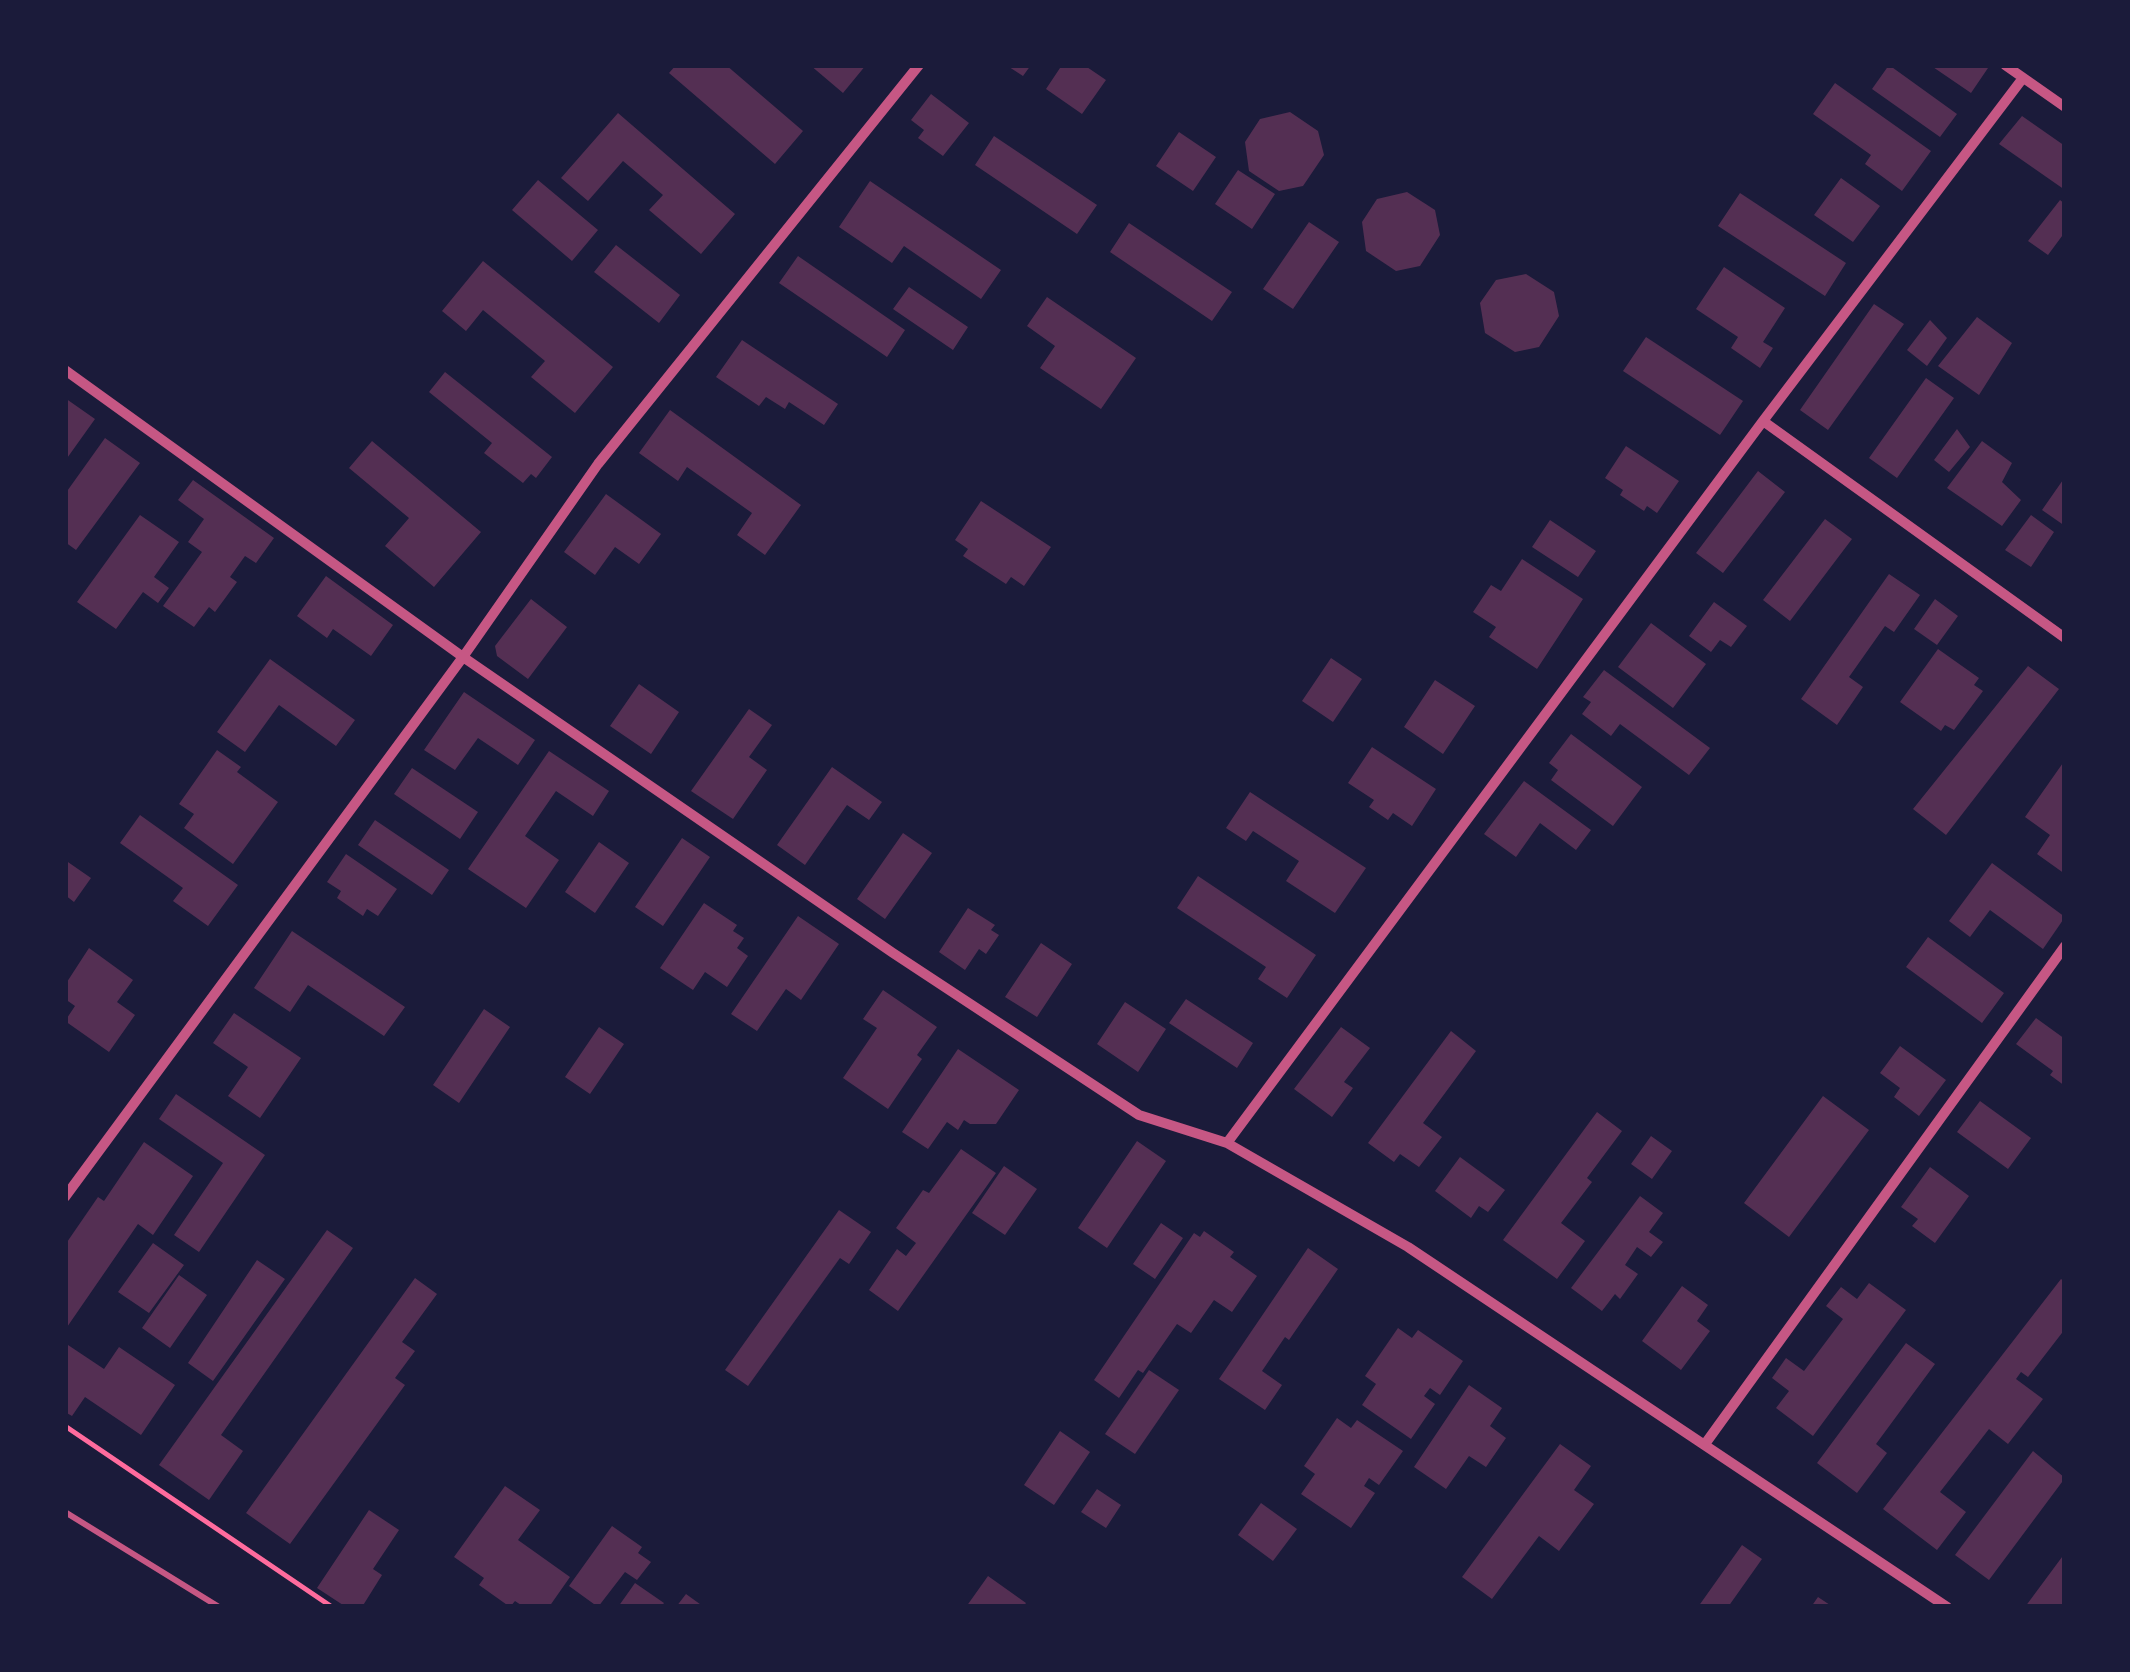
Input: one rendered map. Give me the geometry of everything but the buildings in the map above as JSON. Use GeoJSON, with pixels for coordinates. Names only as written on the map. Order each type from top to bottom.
{"type":"FeatureCollection","features":[{"type":"Feature","properties":{"kind":"street"},"geometry":{"type":"LineString","coordinates":[[65,1197],[463,657],[598,464],[920,65]]}},
{"type":"Feature","properties":{"kind":"street"},"geometry":{"type":"LineString","coordinates":[[2005,65],[2065,107]]}},
{"type":"Feature","properties":{"kind":"street"},"geometry":{"type":"LineString","coordinates":[[1226,1144],[1763,420],[2023,78]]}},
{"type":"Feature","properties":{"kind":"street"},"geometry":{"type":"LineString","coordinates":[[65,370],[463,657],[877,942],[1139,1115],[1226,1144],[1408,1248],[1947,1607]]}},
{"type":"Feature","properties":{"kind":"street"},"geometry":{"type":"LineString","coordinates":[[1763,420],[2065,638]]}},
{"type":"Feature","properties":{"kind":"street"},"geometry":{"type":"LineString","coordinates":[[1704,1444],[2065,946]]}},
{"type":"Feature","properties":{"kind":"lane"},"geometry":{"type":"LineString","coordinates":[[65,1512],[219,1607]]}},
{"type":"Feature","properties":{"kind":"path"},"geometry":{"type":"LineString","coordinates":[[65,1426],[332,1607]]}}]}
